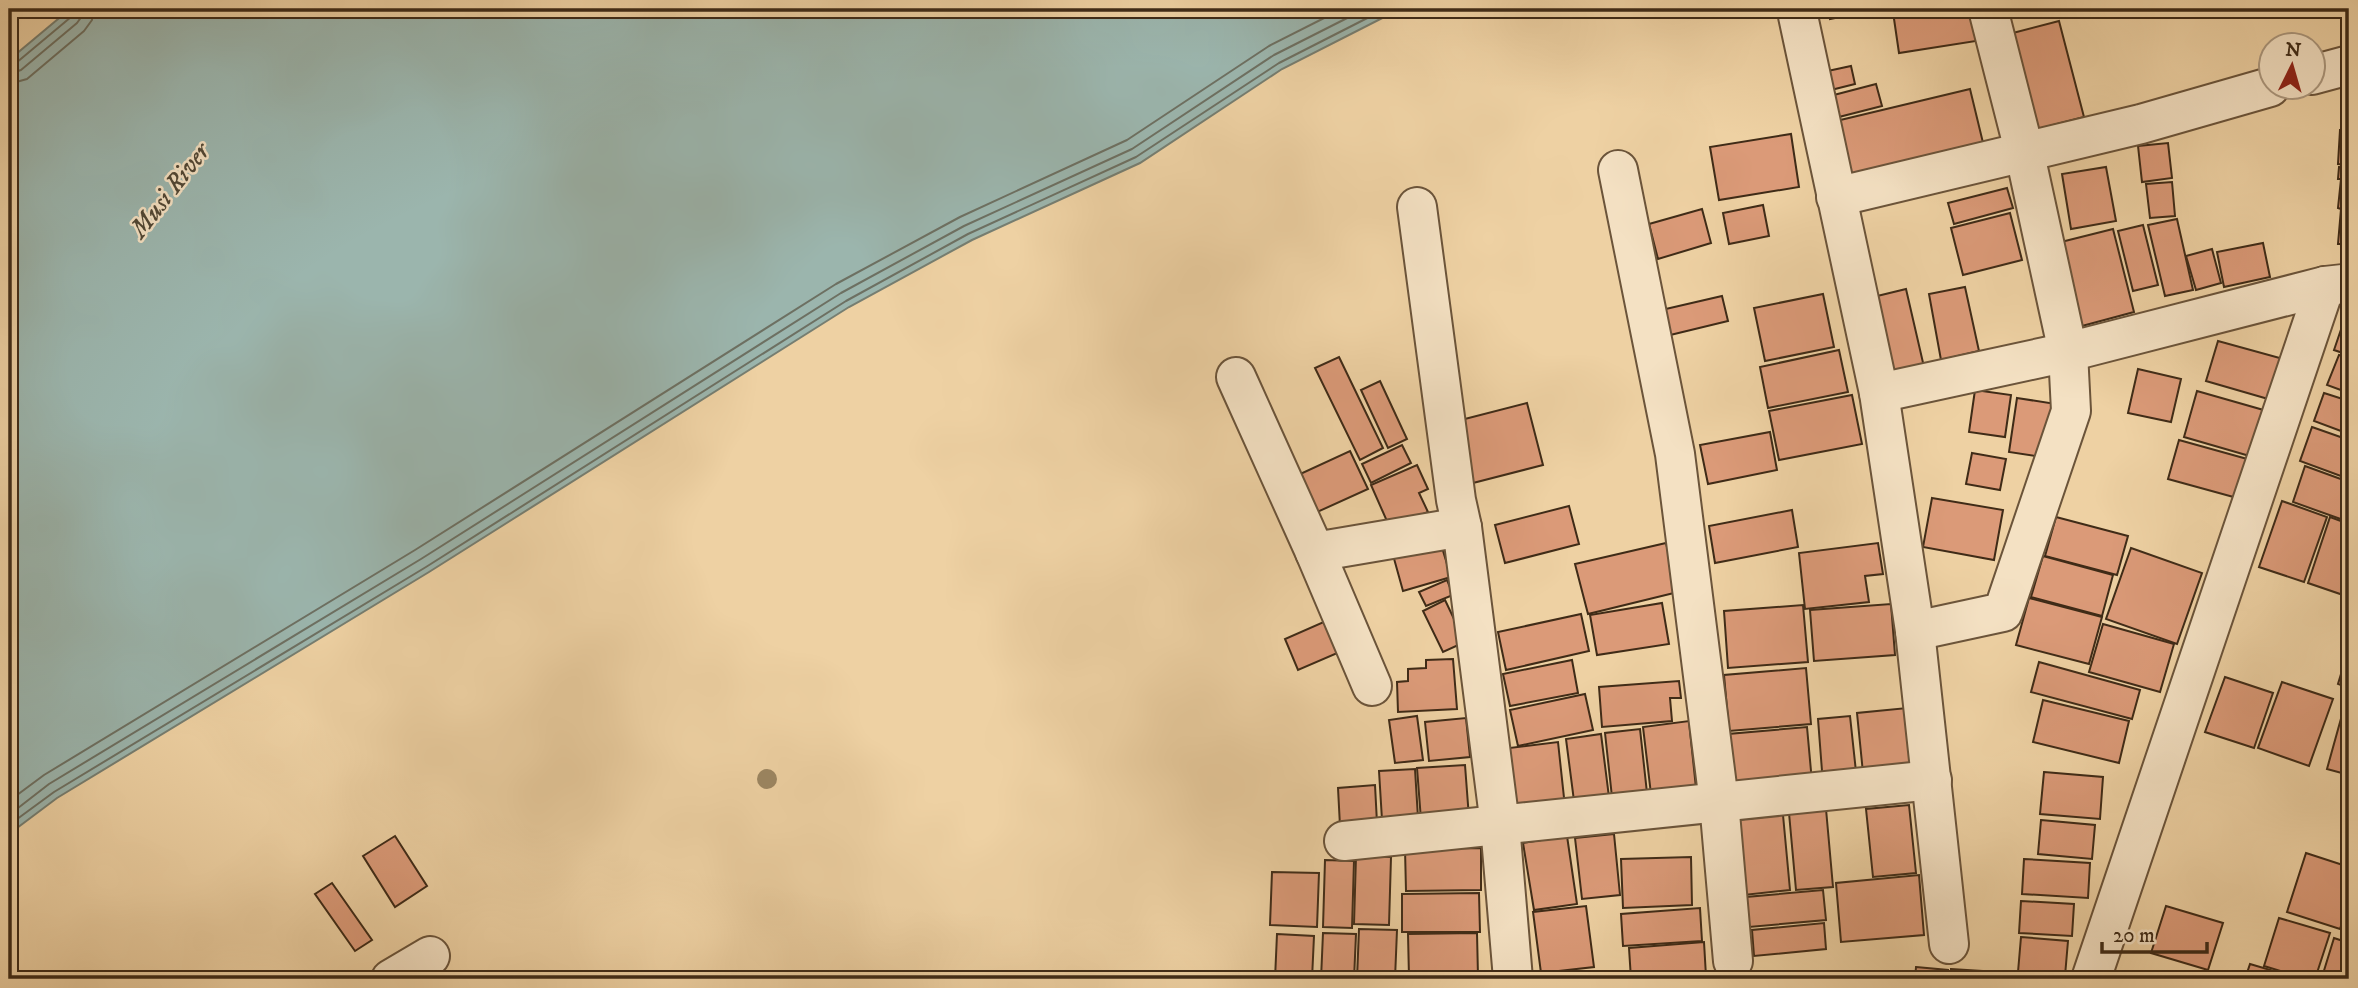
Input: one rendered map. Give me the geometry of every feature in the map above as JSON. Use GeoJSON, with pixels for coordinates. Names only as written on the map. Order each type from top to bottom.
{"type":"FeatureCollection","features":[{"type":"Feature","properties":{"kind":"street"},"geometry":{"type":"LineString","coordinates":[[1915,631],[2003,612],[2071,411],[2068,352],[2024,150],[1988,9]]}},
{"type":"Feature","properties":{"kind":"street"},"geometry":{"type":"LineString","coordinates":[[1798,16],[1879,393],[1915,631],[1949,944]]}},
{"type":"Feature","properties":{"kind":"street"},"geometry":{"type":"LineString","coordinates":[[2326,71],[2349,65]]}},
{"type":"Feature","properties":{"kind":"street"},"geometry":{"type":"LineString","coordinates":[[1836,197],[2140,124],[2256,91]]}},
{"type":"Feature","properties":{"kind":"street"},"geometry":{"type":"LineString","coordinates":[[1618,170],[1675,454],[1719,802],[1733,961]]}},
{"type":"Feature","properties":{"kind":"street"},"geometry":{"type":"LineString","coordinates":[[1418,207],[1500,825],[1513,979]]}},
{"type":"Feature","properties":{"kind":"street"},"geometry":{"type":"LineString","coordinates":[[1879,393],[2068,352],[2337,284]]}},
{"type":"Feature","properties":{"kind":"street"},"geometry":{"type":"LineString","coordinates":[[2091,979],[2337,284]]}},
{"type":"Feature","properties":{"kind":"street"},"geometry":{"type":"LineString","coordinates":[[1236,377],[1372,686]]}},
{"type":"Feature","properties":{"kind":"street"},"geometry":{"type":"LineString","coordinates":[[1315,552],[1462,527]]}},
{"type":"Feature","properties":{"kind":"street"},"geometry":{"type":"LineString","coordinates":[[1344,841],[1932,780]]}},
{"type":"Feature","properties":{"kind":"street"},"geometry":{"type":"LineString","coordinates":[[391,979],[430,956]]}},
{"type":"Feature","properties":{"kind":"water","name":"Musi River"},"geometry":{"type":"Polygon","coordinates":[[[70,9],[1400,9],[1282,69],[1140,163],[972,240],[849,307],[429,572],[57,798],[9,834],[9,60],[70,9]]]}},
{"type":"Feature","properties":{"kind":"building"},"geometry":{"type":"Polygon","coordinates":[[[1828,9],[1870,9],[1870,11],[1830,19],[1828,9]]]}},
{"type":"Feature","properties":{"kind":"building"},"geometry":{"type":"Polygon","coordinates":[[[1916,9],[1971,9],[1976,41],[1899,53],[1893,12],[1916,9]]]}},
{"type":"Feature","properties":{"kind":"building"},"geometry":{"type":"Polygon","coordinates":[[[2059,21],[2084,117],[2034,130],[2009,34],[2059,21]]]}},
{"type":"Feature","properties":{"kind":"building"},"geometry":{"type":"Polygon","coordinates":[[[1851,66],[1855,84],[1827,91],[1823,72],[1851,66]]]}},
{"type":"Feature","properties":{"kind":"building"},"geometry":{"type":"Polygon","coordinates":[[[1876,84],[1882,106],[1835,118],[1830,96],[1876,84]]]}},
{"type":"Feature","properties":{"kind":"building"},"geometry":{"type":"Polygon","coordinates":[[[1970,89],[1985,151],[1847,183],[1832,122],[1970,89]]]}},
{"type":"Feature","properties":{"kind":"building"},"geometry":{"type":"Polygon","coordinates":[[[2340,130],[2349,130],[2349,165],[2338,164],[2340,130]]]}},
{"type":"Feature","properties":{"kind":"building"},"geometry":{"type":"Polygon","coordinates":[[[1791,134],[1799,187],[1719,200],[1710,147],[1791,134]]]}},
{"type":"Feature","properties":{"kind":"building"},"geometry":{"type":"Polygon","coordinates":[[[2168,143],[2172,178],[2142,182],[2138,146],[2168,143]]]}},
{"type":"Feature","properties":{"kind":"building"},"geometry":{"type":"Polygon","coordinates":[[[2106,167],[2116,221],[2071,229],[2062,174],[2106,167]]]}},
{"type":"Feature","properties":{"kind":"building"},"geometry":{"type":"Polygon","coordinates":[[[2339,167],[2349,168],[2349,256],[2341,255],[2341,244],[2338,244],[2341,209],[2338,208],[2341,179],[2338,179],[2339,167]]]}},
{"type":"Feature","properties":{"kind":"building"},"geometry":{"type":"Polygon","coordinates":[[[2172,182],[2175,216],[2150,218],[2146,184],[2172,182]]]}},
{"type":"Feature","properties":{"kind":"building"},"geometry":{"type":"Polygon","coordinates":[[[2007,188],[2013,208],[1954,224],[1948,203],[2007,188]]]}},
{"type":"Feature","properties":{"kind":"building"},"geometry":{"type":"Polygon","coordinates":[[[1763,205],[1769,236],[1729,244],[1723,213],[1763,205]]]}},
{"type":"Feature","properties":{"kind":"building"},"geometry":{"type":"Polygon","coordinates":[[[1702,209],[1711,243],[1658,259],[1649,224],[1702,209]]]}},
{"type":"Feature","properties":{"kind":"building"},"geometry":{"type":"Polygon","coordinates":[[[2010,213],[2022,260],[1963,275],[1951,228],[2010,213]]]}},
{"type":"Feature","properties":{"kind":"building"},"geometry":{"type":"Polygon","coordinates":[[[2177,219],[2193,290],[2165,296],[2148,225],[2177,219]]]}},
{"type":"Feature","properties":{"kind":"building"},"geometry":{"type":"Polygon","coordinates":[[[2143,225],[2158,285],[2133,291],[2118,231],[2143,225]]]}},
{"type":"Feature","properties":{"kind":"building"},"geometry":{"type":"Polygon","coordinates":[[[2113,229],[2134,312],[2082,326],[2061,242],[2113,229]]]}},
{"type":"Feature","properties":{"kind":"building"},"geometry":{"type":"Polygon","coordinates":[[[2263,243],[2270,277],[2224,287],[2217,252],[2263,243]]]}},
{"type":"Feature","properties":{"kind":"building"},"geometry":{"type":"Polygon","coordinates":[[[2212,249],[2221,283],[2196,290],[2186,256],[2212,249]]]}},
{"type":"Feature","properties":{"kind":"building"},"geometry":{"type":"Polygon","coordinates":[[[1965,287],[1979,351],[1941,360],[1929,294],[1965,287]]]}},
{"type":"Feature","properties":{"kind":"building"},"geometry":{"type":"Polygon","coordinates":[[[1906,289],[1924,367],[1888,375],[1869,298],[1906,289]]]}},
{"type":"Feature","properties":{"kind":"building"},"geometry":{"type":"Polygon","coordinates":[[[1823,294],[1834,347],[1765,361],[1754,308],[1823,294]]]}},
{"type":"Feature","properties":{"kind":"building"},"geometry":{"type":"Polygon","coordinates":[[[1722,296],[1728,321],[1662,337],[1657,311],[1722,296]]]}},
{"type":"Feature","properties":{"kind":"building"},"geometry":{"type":"Polygon","coordinates":[[[2349,306],[2349,355],[2334,350],[2349,306]]]}},
{"type":"Feature","properties":{"kind":"building"},"geometry":{"type":"Polygon","coordinates":[[[2218,341],[2287,360],[2275,401],[2206,381],[2218,341]]]}},
{"type":"Feature","properties":{"kind":"building"},"geometry":{"type":"Polygon","coordinates":[[[1839,350],[1848,392],[1768,408],[1760,367],[1839,350]]]}},
{"type":"Feature","properties":{"kind":"building"},"geometry":{"type":"Polygon","coordinates":[[[2339,355],[2349,358],[2349,393],[2327,385],[2339,355]]]}},
{"type":"Feature","properties":{"kind":"building"},"geometry":{"type":"Polygon","coordinates":[[[1339,357],[1383,448],[1360,460],[1315,368],[1339,357]]]}},
{"type":"Feature","properties":{"kind":"building"},"geometry":{"type":"Polygon","coordinates":[[[2138,369],[2181,379],[2171,422],[2128,413],[2138,369]]]}},
{"type":"Feature","properties":{"kind":"building"},"geometry":{"type":"Polygon","coordinates":[[[1380,381],[1407,439],[1388,448],[1361,390],[1380,381]]]}},
{"type":"Feature","properties":{"kind":"building"},"geometry":{"type":"Polygon","coordinates":[[[1975,390],[2011,395],[2005,437],[1969,432],[1975,390]]]}},
{"type":"Feature","properties":{"kind":"building"},"geometry":{"type":"Polygon","coordinates":[[[2197,391],[2267,411],[2253,457],[2184,437],[2197,391]]]}},
{"type":"Feature","properties":{"kind":"building"},"geometry":{"type":"Polygon","coordinates":[[[2324,393],[2349,401],[2349,434],[2314,421],[2324,393]]]}},
{"type":"Feature","properties":{"kind":"building"},"geometry":{"type":"Polygon","coordinates":[[[1852,395],[1862,444],[1779,460],[1769,411],[1852,395]]]}},
{"type":"Feature","properties":{"kind":"building"},"geometry":{"type":"Polygon","coordinates":[[[2017,398],[2056,404],[2048,458],[2009,452],[2017,398]]]}},
{"type":"Feature","properties":{"kind":"building"},"geometry":{"type":"Polygon","coordinates":[[[1527,403],[1543,465],[1473,483],[1457,421],[1527,403]]]}},
{"type":"Feature","properties":{"kind":"building"},"geometry":{"type":"Polygon","coordinates":[[[2312,427],[2349,440],[2349,479],[2300,461],[2312,427]]]}},
{"type":"Feature","properties":{"kind":"building"},"geometry":{"type":"Polygon","coordinates":[[[1770,432],[1777,470],[1708,484],[1700,445],[1770,432]]]}},
{"type":"Feature","properties":{"kind":"building"},"geometry":{"type":"Polygon","coordinates":[[[2179,440],[2258,462],[2248,501],[2168,479],[2179,440]]]}},
{"type":"Feature","properties":{"kind":"building"},"geometry":{"type":"Polygon","coordinates":[[[1402,445],[1411,463],[1371,483],[1362,464],[1402,445]]]}},
{"type":"Feature","properties":{"kind":"building"},"geometry":{"type":"Polygon","coordinates":[[[1350,451],[1368,489],[1315,513],[1298,475],[1350,451]]]}},
{"type":"Feature","properties":{"kind":"building"},"geometry":{"type":"Polygon","coordinates":[[[1972,453],[2006,459],[2000,490],[1966,484],[1972,453]]]}},
{"type":"Feature","properties":{"kind":"building"},"geometry":{"type":"Polygon","coordinates":[[[1417,465],[1428,489],[1419,493],[1428,512],[1390,528],[1371,485],[1417,465]]]}},
{"type":"Feature","properties":{"kind":"building"},"geometry":{"type":"Polygon","coordinates":[[[2305,466],[2349,482],[2349,522],[2293,502],[2305,466]]]}},
{"type":"Feature","properties":{"kind":"building"},"geometry":{"type":"Polygon","coordinates":[[[1932,498],[2003,510],[1994,560],[1923,547],[1932,498]]]}},
{"type":"Feature","properties":{"kind":"building"},"geometry":{"type":"Polygon","coordinates":[[[2282,501],[2327,517],[2304,582],[2259,567],[2282,501]]]}},
{"type":"Feature","properties":{"kind":"building"},"geometry":{"type":"Polygon","coordinates":[[[1569,506],[1579,544],[1505,563],[1495,525],[1569,506]]]}},
{"type":"Feature","properties":{"kind":"building"},"geometry":{"type":"Polygon","coordinates":[[[1792,510],[1798,547],[1715,563],[1709,526],[1792,510]]]}},
{"type":"Feature","properties":{"kind":"building"},"geometry":{"type":"Polygon","coordinates":[[[2056,517],[2128,536],[2117,575],[2045,556],[2056,517]]]}},
{"type":"Feature","properties":{"kind":"building"},"geometry":{"type":"Polygon","coordinates":[[[2330,517],[2349,524],[2349,597],[2308,583],[2330,517]]]}},
{"type":"Feature","properties":{"kind":"building"},"geometry":{"type":"Polygon","coordinates":[[[1440,541],[1451,577],[1403,591],[1393,555],[1440,541]]]}},
{"type":"Feature","properties":{"kind":"building"},"geometry":{"type":"Polygon","coordinates":[[[1666,543],[1678,592],[1588,614],[1575,564],[1666,543]]]}},
{"type":"Feature","properties":{"kind":"building"},"geometry":{"type":"Polygon","coordinates":[[[1878,543],[1883,574],[1865,576],[1869,602],[1805,609],[1799,553],[1878,543]]]}},
{"type":"Feature","properties":{"kind":"building"},"geometry":{"type":"Polygon","coordinates":[[[2131,548],[2202,573],[2177,644],[2106,619],[2131,548]]]}},
{"type":"Feature","properties":{"kind":"building"},"geometry":{"type":"Polygon","coordinates":[[[2043,556],[2113,575],[2102,616],[2031,597],[2043,556]]]}},
{"type":"Feature","properties":{"kind":"building"},"geometry":{"type":"Polygon","coordinates":[[[1447,580],[1453,595],[1426,606],[1419,592],[1447,580]]]}},
{"type":"Feature","properties":{"kind":"building"},"geometry":{"type":"Polygon","coordinates":[[[2029,598],[2102,617],[2089,664],[2016,645],[2029,598]]]}},
{"type":"Feature","properties":{"kind":"building"},"geometry":{"type":"Polygon","coordinates":[[[1445,600],[1465,642],[1443,652],[1423,611],[1445,600]]]}},
{"type":"Feature","properties":{"kind":"building"},"geometry":{"type":"Polygon","coordinates":[[[1662,603],[1669,644],[1597,655],[1590,615],[1662,603]]]}},
{"type":"Feature","properties":{"kind":"building"},"geometry":{"type":"Polygon","coordinates":[[[1891,604],[1895,655],[1814,661],[1810,610],[1891,604]]]}},
{"type":"Feature","properties":{"kind":"building"},"geometry":{"type":"Polygon","coordinates":[[[1803,605],[1808,662],[1728,668],[1724,611],[1803,605]]]}},
{"type":"Feature","properties":{"kind":"building"},"geometry":{"type":"Polygon","coordinates":[[[1581,614],[1589,651],[1506,670],[1498,632],[1581,614]]]}},
{"type":"Feature","properties":{"kind":"building"},"geometry":{"type":"Polygon","coordinates":[[[1335,617],[1349,648],[1298,670],[1285,639],[1335,617]]]}},
{"type":"Feature","properties":{"kind":"building"},"geometry":{"type":"Polygon","coordinates":[[[2103,624],[2174,644],[2160,692],[2089,672],[2103,624]]]}},
{"type":"Feature","properties":{"kind":"building"},"geometry":{"type":"Polygon","coordinates":[[[2349,651],[2349,688],[2338,684],[2349,651]]]}},
{"type":"Feature","properties":{"kind":"building"},"geometry":{"type":"Polygon","coordinates":[[[1453,659],[1457,709],[1398,712],[1397,682],[1408,681],[1408,669],[1426,668],[1426,660],[1453,659]]]}},
{"type":"Feature","properties":{"kind":"building"},"geometry":{"type":"Polygon","coordinates":[[[1572,660],[1578,693],[1510,706],[1503,674],[1572,660]]]}},
{"type":"Feature","properties":{"kind":"building"},"geometry":{"type":"Polygon","coordinates":[[[2039,662],[2140,690],[2132,719],[2031,692],[2039,662]]]}},
{"type":"Feature","properties":{"kind":"building"},"geometry":{"type":"Polygon","coordinates":[[[1806,668],[1811,724],[1729,731],[1724,675],[1806,668]]]}},
{"type":"Feature","properties":{"kind":"building"},"geometry":{"type":"Polygon","coordinates":[[[2225,677],[2273,693],[2254,748],[2205,732],[2225,677]]]}},
{"type":"Feature","properties":{"kind":"building"},"geometry":{"type":"Polygon","coordinates":[[[1679,681],[1681,698],[1670,698],[1672,721],[1602,727],[1599,687],[1679,681]]]}},
{"type":"Feature","properties":{"kind":"building"},"geometry":{"type":"Polygon","coordinates":[[[2282,682],[2333,699],[2309,766],[2258,748],[2282,682]]]}},
{"type":"Feature","properties":{"kind":"building"},"geometry":{"type":"Polygon","coordinates":[[[1585,694],[1593,730],[1518,746],[1510,710],[1585,694]]]}},
{"type":"Feature","properties":{"kind":"building"},"geometry":{"type":"Polygon","coordinates":[[[2347,697],[2349,698],[2349,775],[2327,769],[2347,697]]]}},
{"type":"Feature","properties":{"kind":"building"},"geometry":{"type":"Polygon","coordinates":[[[2043,700],[2129,721],[2119,763],[2033,742],[2043,700]]]}},
{"type":"Feature","properties":{"kind":"building"},"geometry":{"type":"Polygon","coordinates":[[[1907,708],[1913,769],[1863,773],[1857,713],[1907,708]]]}},
{"type":"Feature","properties":{"kind":"building"},"geometry":{"type":"Polygon","coordinates":[[[1417,716],[1423,760],[1395,763],[1389,720],[1417,716]]]}},
{"type":"Feature","properties":{"kind":"building"},"geometry":{"type":"Polygon","coordinates":[[[1850,716],[1857,781],[1823,784],[1818,719],[1850,716]]]}},
{"type":"Feature","properties":{"kind":"building"},"geometry":{"type":"Polygon","coordinates":[[[1466,718],[1470,757],[1429,761],[1425,722],[1466,718]]]}},
{"type":"Feature","properties":{"kind":"building"},"geometry":{"type":"Polygon","coordinates":[[[1689,721],[1696,788],[1651,794],[1643,727],[1689,721]]]}},
{"type":"Feature","properties":{"kind":"building"},"geometry":{"type":"Polygon","coordinates":[[[1807,727],[1812,782],[1733,789],[1728,734],[1807,727]]]}},
{"type":"Feature","properties":{"kind":"building"},"geometry":{"type":"Polygon","coordinates":[[[1640,729],[1647,793],[1612,797],[1605,733],[1640,729]]]}},
{"type":"Feature","properties":{"kind":"building"},"geometry":{"type":"Polygon","coordinates":[[[1601,734],[1609,797],[1574,801],[1566,739],[1601,734]]]}},
{"type":"Feature","properties":{"kind":"building"},"geometry":{"type":"Polygon","coordinates":[[[1558,742],[1565,807],[1517,813],[1509,748],[1558,742]]]}},
{"type":"Feature","properties":{"kind":"building"},"geometry":{"type":"Polygon","coordinates":[[[1465,765],[1469,818],[1421,820],[1417,768],[1465,765]]]}},
{"type":"Feature","properties":{"kind":"building"},"geometry":{"type":"Polygon","coordinates":[[[1415,769],[1418,818],[1382,820],[1379,771],[1415,769]]]}},
{"type":"Feature","properties":{"kind":"building"},"geometry":{"type":"Polygon","coordinates":[[[2044,772],[2103,777],[2100,819],[2040,814],[2044,772]]]}},
{"type":"Feature","properties":{"kind":"building"},"geometry":{"type":"Polygon","coordinates":[[[1375,785],[1377,823],[1340,826],[1338,788],[1375,785]]]}},
{"type":"Feature","properties":{"kind":"building"},"geometry":{"type":"Polygon","coordinates":[[[1909,805],[1916,873],[1873,877],[1866,809],[1909,805]]]}},
{"type":"Feature","properties":{"kind":"building"},"geometry":{"type":"Polygon","coordinates":[[[1826,809],[1833,887],[1796,890],[1789,813],[1826,809]]]}},
{"type":"Feature","properties":{"kind":"building"},"geometry":{"type":"Polygon","coordinates":[[[1783,815],[1790,890],[1744,895],[1736,820],[1783,815]]]}},
{"type":"Feature","properties":{"kind":"building"},"geometry":{"type":"Polygon","coordinates":[[[2041,820],[2095,825],[2092,859],[2038,854],[2041,820]]]}},
{"type":"Feature","properties":{"kind":"building"},"geometry":{"type":"Polygon","coordinates":[[[1614,834],[1620,895],[1582,899],[1575,838],[1614,834]]]}},
{"type":"Feature","properties":{"kind":"building"},"geometry":{"type":"Polygon","coordinates":[[[395,836],[427,886],[395,907],[363,856],[395,836]]]}},
{"type":"Feature","properties":{"kind":"building"},"geometry":{"type":"Polygon","coordinates":[[[1567,836],[1577,904],[1534,910],[1523,843],[1567,836]]]}},
{"type":"Feature","properties":{"kind":"building"},"geometry":{"type":"Polygon","coordinates":[[[1481,848],[1481,890],[1406,891],[1405,849],[1481,848]]]}},
{"type":"Feature","properties":{"kind":"building"},"geometry":{"type":"Polygon","coordinates":[[[2306,853],[2349,867],[2349,901],[2340,929],[2287,912],[2306,853]]]}},
{"type":"Feature","properties":{"kind":"building"},"geometry":{"type":"Polygon","coordinates":[[[1356,856],[1391,857],[1389,925],[1354,924],[1356,856]]]}},
{"type":"Feature","properties":{"kind":"building"},"geometry":{"type":"Polygon","coordinates":[[[1691,857],[1692,905],[1623,908],[1621,859],[1691,857]]]}},
{"type":"Feature","properties":{"kind":"building"},"geometry":{"type":"Polygon","coordinates":[[[2024,859],[2090,863],[2088,898],[2022,894],[2024,859]]]}},
{"type":"Feature","properties":{"kind":"building"},"geometry":{"type":"Polygon","coordinates":[[[1325,860],[1354,861],[1352,928],[1323,927],[1325,860]]]}},
{"type":"Feature","properties":{"kind":"building"},"geometry":{"type":"Polygon","coordinates":[[[1272,872],[1319,873],[1317,927],[1270,925],[1272,872]]]}},
{"type":"Feature","properties":{"kind":"building"},"geometry":{"type":"Polygon","coordinates":[[[1919,875],[1924,935],[1841,942],[1836,883],[1919,875]]]}},
{"type":"Feature","properties":{"kind":"building"},"geometry":{"type":"Polygon","coordinates":[[[332,883],[372,940],[355,951],[315,894],[332,883]]]}},
{"type":"Feature","properties":{"kind":"building"},"geometry":{"type":"Polygon","coordinates":[[[1823,890],[1826,920],[1749,927],[1746,897],[1823,890]]]}},
{"type":"Feature","properties":{"kind":"building"},"geometry":{"type":"Polygon","coordinates":[[[1479,893],[1480,932],[1402,932],[1402,894],[1479,893]]]}},
{"type":"Feature","properties":{"kind":"building"},"geometry":{"type":"Polygon","coordinates":[[[2021,901],[2074,904],[2072,936],[2019,933],[2021,901]]]}},
{"type":"Feature","properties":{"kind":"building"},"geometry":{"type":"Polygon","coordinates":[[[1586,906],[1594,967],[1541,973],[1533,912],[1586,906]]]}},
{"type":"Feature","properties":{"kind":"building"},"geometry":{"type":"Polygon","coordinates":[[[2166,906],[2223,923],[2208,970],[2151,953],[2166,906]]]}},
{"type":"Feature","properties":{"kind":"building"},"geometry":{"type":"Polygon","coordinates":[[[1700,908],[1702,941],[1623,946],[1621,914],[1700,908]]]}},
{"type":"Feature","properties":{"kind":"building"},"geometry":{"type":"Polygon","coordinates":[[[2279,918],[2330,933],[2315,979],[2264,966],[2279,918]]]}},
{"type":"Feature","properties":{"kind":"building"},"geometry":{"type":"Polygon","coordinates":[[[1824,923],[1826,949],[1754,956],[1752,930],[1824,923]]]}},
{"type":"Feature","properties":{"kind":"building"},"geometry":{"type":"Polygon","coordinates":[[[1359,929],[1397,930],[1395,979],[1357,979],[1359,929]]]}},
{"type":"Feature","properties":{"kind":"building"},"geometry":{"type":"Polygon","coordinates":[[[1323,933],[1356,934],[1354,979],[1321,979],[1323,933]]]}},
{"type":"Feature","properties":{"kind":"building"},"geometry":{"type":"Polygon","coordinates":[[[1477,933],[1478,976],[1409,977],[1408,934],[1477,933]]]}},
{"type":"Feature","properties":{"kind":"building"},"geometry":{"type":"Polygon","coordinates":[[[1277,934],[1314,936],[1312,979],[1275,979],[1277,934]]]}},
{"type":"Feature","properties":{"kind":"building"},"geometry":{"type":"Polygon","coordinates":[[[2021,937],[2068,941],[2065,976],[2018,972],[2021,937]]]}},
{"type":"Feature","properties":{"kind":"building"},"geometry":{"type":"Polygon","coordinates":[[[2334,938],[2349,943],[2349,979],[2322,977],[2334,938]]]}},
{"type":"Feature","properties":{"kind":"building"},"geometry":{"type":"Polygon","coordinates":[[[1704,942],[1706,976],[1631,979],[1629,948],[1704,942]]]}},
{"type":"Feature","properties":{"kind":"building"},"geometry":{"type":"Polygon","coordinates":[[[2250,964],[2297,978],[2245,979],[2250,964]]]}},
{"type":"Feature","properties":{"kind":"building"},"geometry":{"type":"Polygon","coordinates":[[[1916,967],[1948,970],[1948,979],[1915,979],[1916,967]]]}},
{"type":"Feature","properties":{"kind":"building"},"geometry":{"type":"Polygon","coordinates":[[[1951,969],[1982,971],[1982,979],[1951,979],[1951,969]]]}}]}
